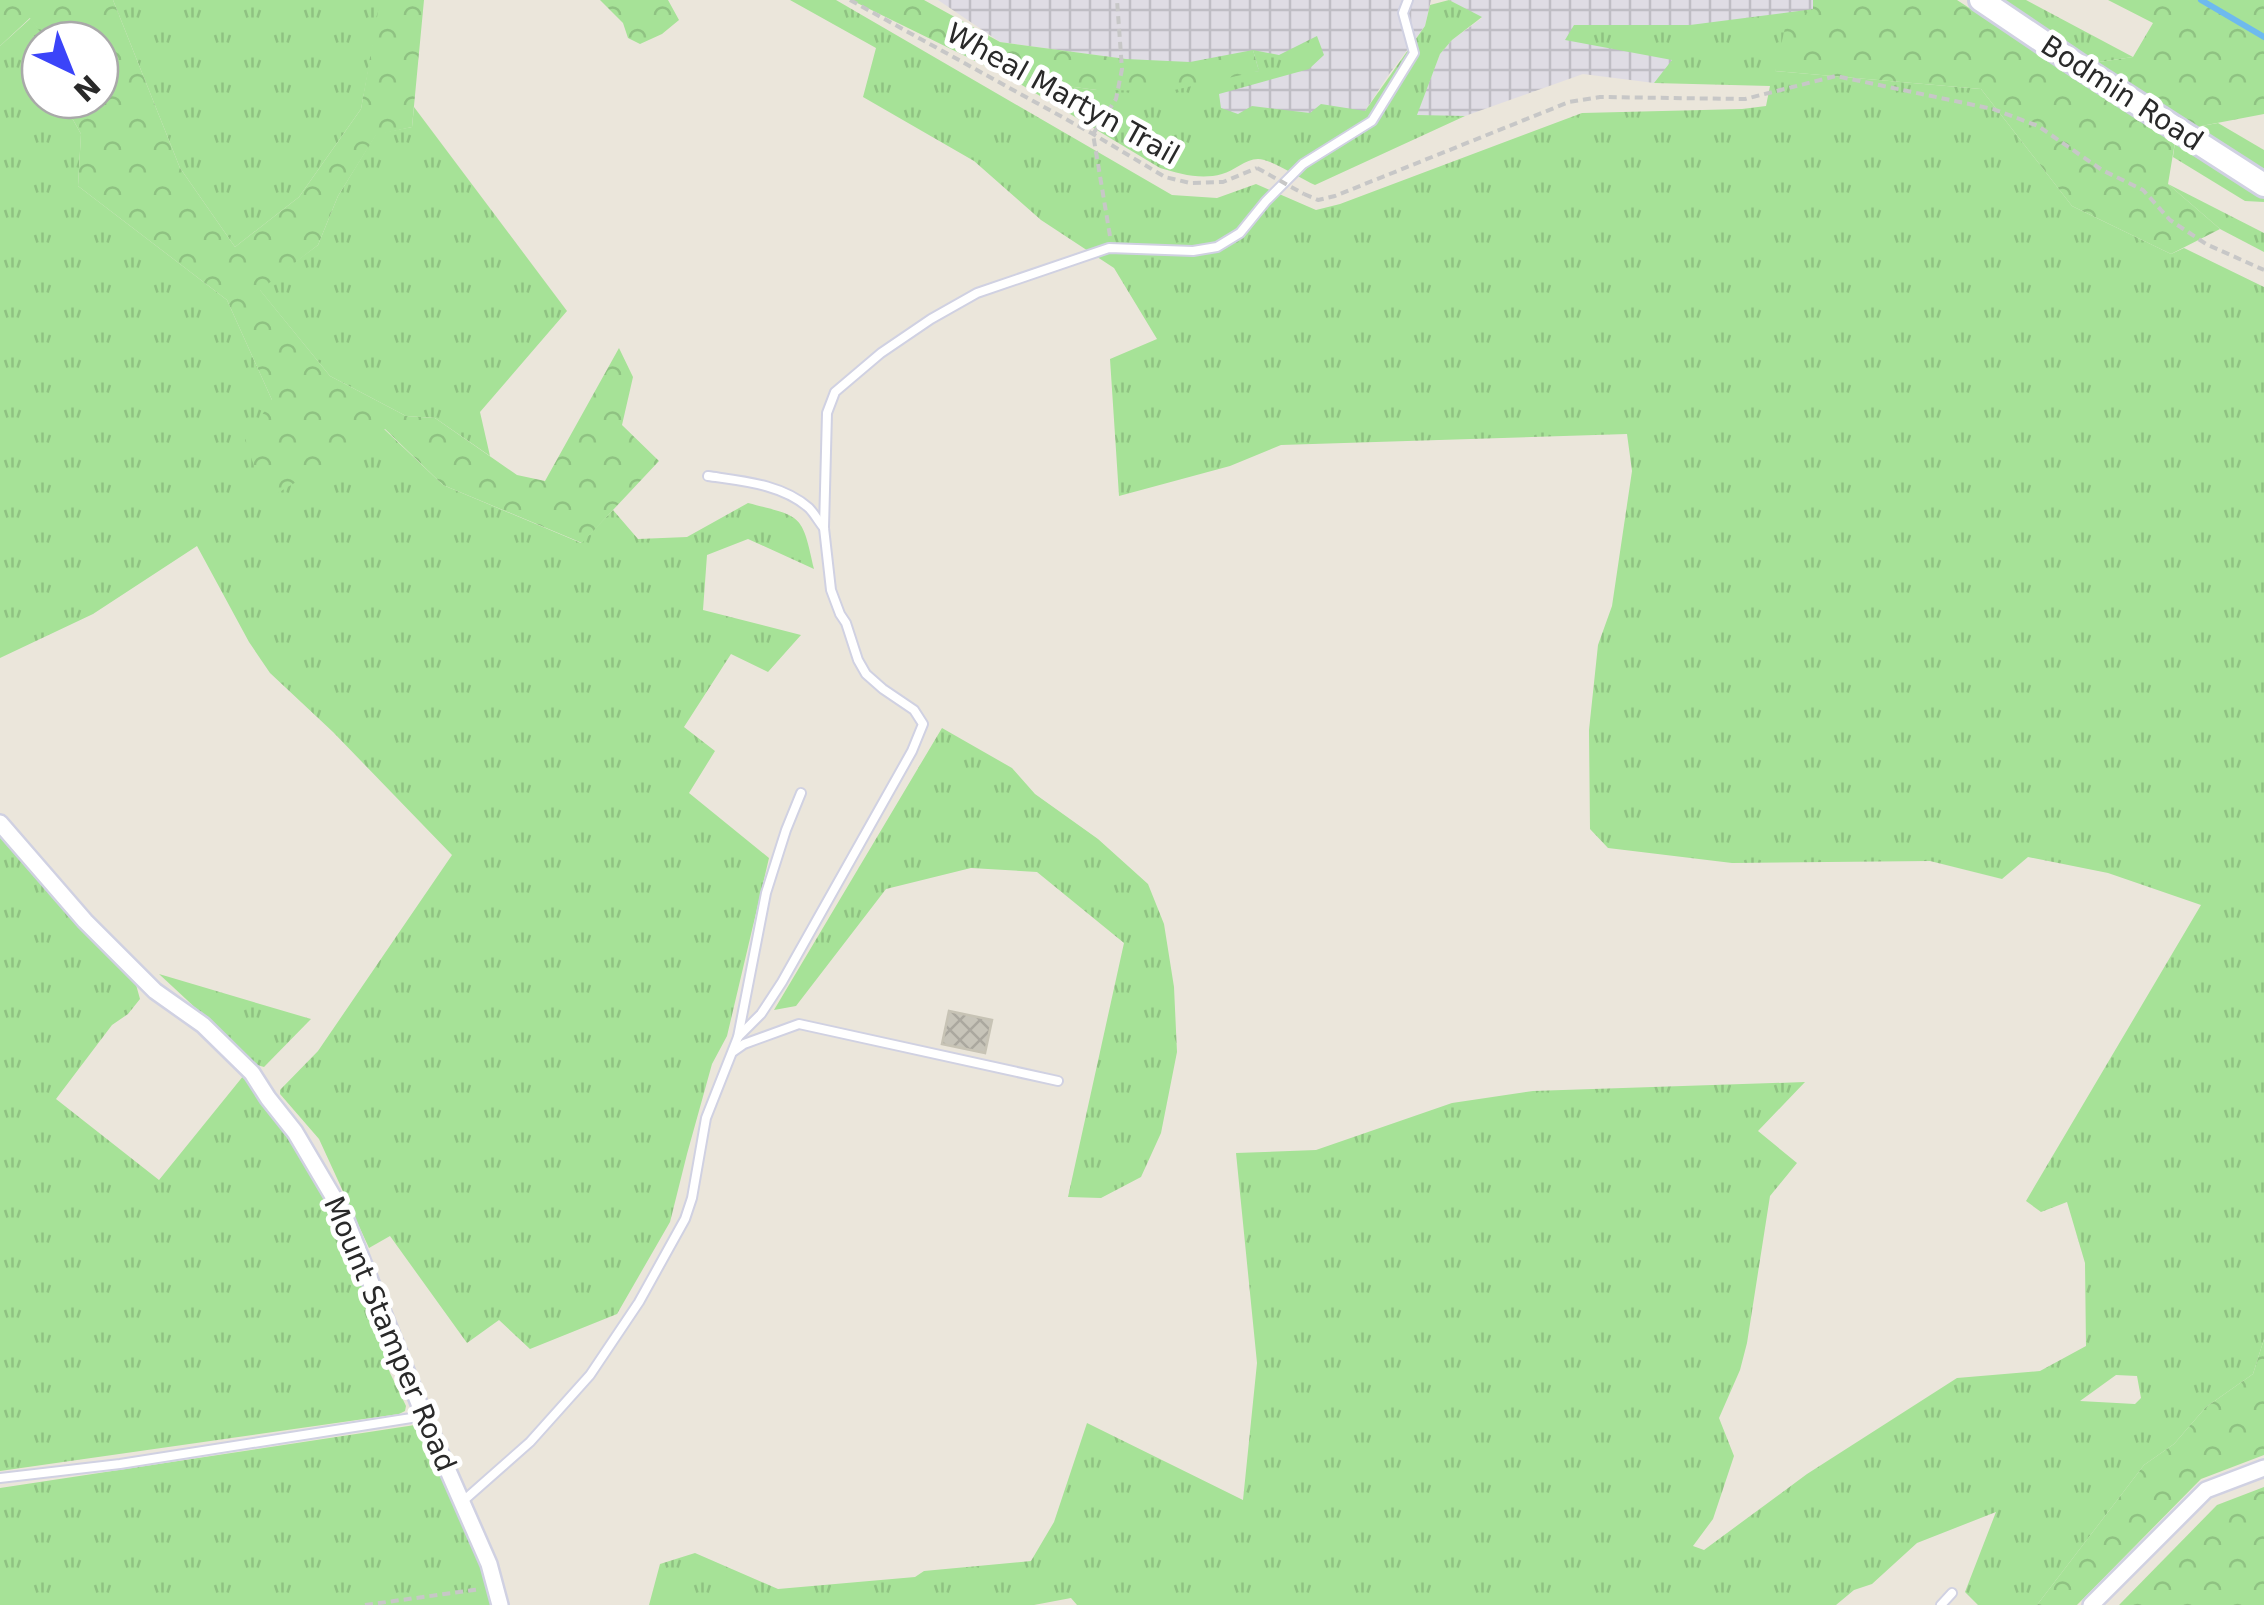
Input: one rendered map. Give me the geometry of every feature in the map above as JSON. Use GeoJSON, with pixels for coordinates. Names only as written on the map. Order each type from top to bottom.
{"type":"FeatureCollection","features":[{"type":"Feature","properties":{"kind":"main road","name":"Bodmin Road"},"geometry":{"type":"LineString","coordinates":[[1981,0],[2264,185]]}},
{"type":"Feature","properties":{"kind":"street","name":"Mount Stamper Road"},"geometry":{"type":"LineString","coordinates":[[0,823],[85,920],[155,991],[203,1026],[252,1073],[295,1132],[344,1215],[424,1416],[489,1564],[500,1605]]}},
{"type":"Feature","properties":{"kind":"street"},"geometry":{"type":"LineString","coordinates":[[2091,1605],[2206,1490],[2264,1468]]}},
{"type":"Feature","properties":{"kind":"lane"},"geometry":{"type":"LineString","coordinates":[[738,1037],[761,1014],[782,982],[924,724],[914,710],[866,674],[831,590],[824,528],[828,414],[835,392],[881,353],[977,293],[1109,248],[1194,251],[1217,247],[1240,233],[1303,164],[1372,121],[1414,53],[1403,14],[1408,0]]}},
{"type":"Feature","properties":{"kind":"lane"},"geometry":{"type":"LineString","coordinates":[[708,476],[783,492],[808,508],[824,528]]}},
{"type":"Feature","properties":{"kind":"lane"},"geometry":{"type":"LineString","coordinates":[[462,1502],[530,1442],[590,1375],[639,1302],[685,1219],[706,1118],[738,1037],[766,893],[800,793]]}},
{"type":"Feature","properties":{"kind":"lane"},"geometry":{"type":"LineString","coordinates":[[732,1052],[799,1024],[1058,1081]]}},
{"type":"Feature","properties":{"kind":"lane"},"geometry":{"type":"LineString","coordinates":[[0,1478],[120,1464],[424,1416]]}},
{"type":"Feature","properties":{"kind":"lane"},"geometry":{"type":"LineString","coordinates":[[1941,1605],[1952,1592]]}},
{"type":"Feature","properties":{"kind":"path","name":"Wheal Martyn Trail"},"geometry":{"type":"LineString","coordinates":[[850,0],[1164,176],[1190,183],[1223,182],[1257,168],[1318,200],[1569,102],[1600,97],[1746,99],[1836,76],[1993,109],[2038,126],[2102,170],[2143,190],[2170,220],[2206,244],[2264,270]]}},
{"type":"Feature","properties":{"kind":"path"},"geometry":{"type":"LineString","coordinates":[[1109,248],[1110,230],[1093,134],[1116,99],[1122,69],[1117,0]]}},
{"type":"Feature","properties":{"kind":"path"},"geometry":{"type":"LineString","coordinates":[[365,1605],[495,1588]]}},
{"type":"Feature","properties":{"kind":"shaded area"},"geometry":{"type":"Polygon","coordinates":[[[938,0],[1431,0],[1425,26],[1358,122],[1120,125],[1125,59],[1000,42],[938,0]]]}},
{"type":"Feature","properties":{"kind":"shaded area"},"geometry":{"type":"Polygon","coordinates":[[[1449,0],[1813,0],[1814,9],[1673,60],[1654,83],[1583,74],[1465,116],[1416,116],[1440,54],[1482,18],[1449,0]]]}},
{"type":"Feature","properties":{"kind":"green space"},"geometry":{"type":"Polygon","coordinates":[[[0,0],[113,0],[180,168],[235,247],[299,197],[361,109],[380,0],[424,0],[412,127],[376,135],[338,196],[318,245],[260,290],[330,376],[406,416],[435,418],[517,475],[545,481],[619,348],[633,377],[622,425],[659,461],[582,543],[443,485],[385,429],[266,500],[245,440],[272,400],[227,300],[78,186],[81,134],[73,120],[120,120],[120,20],[20,20],[20,27],[0,46],[0,0]]]}},
{"type":"Feature","properties":{"kind":"green space"},"geometry":{"type":"Polygon","coordinates":[[[113,0],[381,2],[361,109],[299,197],[235,247],[180,168],[113,0]]]}},
{"type":"Feature","properties":{"kind":"green space"},"geometry":{"type":"Polygon","coordinates":[[[600,0],[668,0],[679,20],[662,34],[640,44],[628,38],[623,23],[600,0]]]}},
{"type":"Feature","properties":{"kind":"green space"},"geometry":{"type":"Polygon","coordinates":[[[790,0],[836,0],[1172,195],[1217,198],[1256,184],[1316,210],[1582,113],[1766,106],[1770,86],[1654,83],[1672,60],[1565,40],[1574,25],[1690,25],[1814,9],[1775,71],[1981,89],[2072,206],[2171,254],[2184,248],[2264,287],[2264,1339],[2253,1374],[2206,1407],[2174,1444],[2144,1465],[2037,1605],[1978,1605],[1965,1592],[1996,1512],[1917,1543],[1872,1584],[1854,1590],[1836,1605],[1077,1605],[1071,1598],[1034,1605],[649,1605],[660,1564],[695,1553],[778,1589],[915,1577],[924,1571],[1031,1561],[1054,1522],[1087,1423],[1243,1500],[1257,1363],[1236,1153],[1316,1150],[1452,1103],[1533,1091],[1805,1082],[1758,1131],[1797,1163],[1770,1196],[1747,1343],[1719,1418],[1734,1456],[1713,1519],[1693,1546],[1704,1550],[1807,1474],[1957,1378],[2040,1371],[2086,1346],[2085,1263],[2067,1202],[2041,1212],[2026,1201],[2201,905],[2108,873],[2028,857],[2002,879],[1930,861],[1732,863],[1608,848],[1590,829],[1589,730],[1598,645],[1612,606],[1632,471],[1627,434],[1281,445],[1230,466],[1119,496],[1110,359],[1157,339],[1114,268],[1041,220],[974,161],[863,97],[876,48],[790,0]],[[2116,1375],[2080,1401],[2135,1404],[2141,1398],[2137,1376],[2116,1375]]]}},
{"type":"Feature","properties":{"kind":"green space"},"geometry":{"type":"Polygon","coordinates":[[[851,0],[924,0],[1000,42],[1126,59],[1190,62],[1253,50],[1259,71],[1170,91],[1097,90],[1012,79],[851,0]]]}},
{"type":"Feature","properties":{"kind":"green space"},"geometry":{"type":"Polygon","coordinates":[[[1449,0],[1482,17],[1440,54],[1417,115],[1465,116],[1315,185],[1258,159],[1222,174],[1206,176],[1160,168],[1012,79],[1097,90],[1259,71],[1253,50],[1279,55],[1317,36],[1324,55],[1309,69],[1219,94],[1221,108],[1238,114],[1252,106],[1310,113],[1321,104],[1365,111],[1425,26],[1430,5],[1449,0]]]}},
{"type":"Feature","properties":{"kind":"green space"},"geometry":{"type":"Polygon","coordinates":[[[1813,0],[1957,0],[2175,142],[2168,184],[2220,229],[2171,254],[2072,206],[1981,89],[1775,71],[1785,28],[1813,9],[1813,0]]]}},
{"type":"Feature","properties":{"kind":"green space"},"geometry":{"type":"Polygon","coordinates":[[[2026,0],[2133,57],[2092,63],[2004,3],[2026,0]]]}},
{"type":"Feature","properties":{"kind":"green space"},"geometry":{"type":"Polygon","coordinates":[[[2108,0],[2264,0],[2264,114],[2196,127],[2092,63],[2133,57],[2153,23],[2108,0]]]}},
{"type":"Feature","properties":{"kind":"green space"},"geometry":{"type":"Polygon","coordinates":[[[20,28],[20,120],[73,120],[81,134],[78,186],[227,300],[272,400],[384,429],[443,485],[581,543],[613,510],[638,539],[687,537],[748,503],[789,515],[802,527],[814,569],[748,539],[707,555],[703,610],[801,635],[768,672],[731,654],[684,727],[715,751],[689,793],[769,858],[727,1036],[712,1064],[670,1222],[617,1314],[530,1349],[499,1320],[467,1343],[390,1236],[369,1248],[319,1139],[280,1094],[318,1051],[452,855],[270,673],[197,546],[93,614],[0,658],[0,46],[20,28]]]}},
{"type":"Feature","properties":{"kind":"green space"},"geometry":{"type":"Polygon","coordinates":[[[414,107],[567,311],[480,412],[490,456],[435,418],[406,416],[330,376],[259,289],[318,245],[338,196],[376,134],[412,127],[414,107]]]}},
{"type":"Feature","properties":{"kind":"green space"},"geometry":{"type":"Polygon","coordinates":[[[2218,123],[2264,150],[2264,170],[2196,127],[2218,123]]]}},
{"type":"Feature","properties":{"kind":"green space"},"geometry":{"type":"Polygon","coordinates":[[[2175,142],[2264,196],[2264,202],[2245,201],[2173,157],[2175,142]]]}},
{"type":"Feature","properties":{"kind":"green space"},"geometry":{"type":"Polygon","coordinates":[[[2168,184],[2264,233],[2264,252],[2220,229],[2168,184]]]}},
{"type":"Feature","properties":{"kind":"green space"},"geometry":{"type":"Polygon","coordinates":[[[942,728],[1012,768],[1035,794],[1098,839],[1148,884],[1164,924],[1174,987],[1177,1052],[1161,1133],[1141,1177],[1101,1198],[1068,1197],[1124,943],[1037,872],[971,868],[886,889],[796,1006],[774,1010],[942,728]]]}},
{"type":"Feature","properties":{"kind":"green space"},"geometry":{"type":"Polygon","coordinates":[[[0,833],[98,946],[135,981],[140,999],[112,1025],[56,1099],[159,1180],[244,1075],[291,1138],[323,1197],[366,1296],[405,1411],[0,1471],[0,833]]]}},
{"type":"Feature","properties":{"kind":"green space"},"geometry":{"type":"Polygon","coordinates":[[[159,974],[311,1019],[264,1067],[257,1065],[159,974]]]}},
{"type":"Feature","properties":{"kind":"green space"},"geometry":{"type":"Polygon","coordinates":[[[2264,1339],[2264,1455],[2201,1479],[2077,1605],[2037,1605],[2144,1465],[2174,1444],[2206,1407],[2253,1374],[2264,1339]]]}},
{"type":"Feature","properties":{"kind":"green space"},"geometry":{"type":"Polygon","coordinates":[[[415,1425],[471,1536],[491,1605],[0,1605],[0,1488],[415,1425]]]}},
{"type":"Feature","properties":{"kind":"green space"},"geometry":{"type":"Polygon","coordinates":[[[2264,1487],[2264,1605],[2119,1605],[2217,1505],[2264,1487]]]}},
{"type":"Feature","properties":{"kind":"building"},"geometry":{"type":"Polygon","coordinates":[[[949,1011],[992,1020],[985,1053],[942,1044],[949,1011]]]}},
{"type":"Feature","properties":{"kind":"waterway"},"geometry":{"type":"LineString","coordinates":[[2201,0],[2264,37]]}}]}
